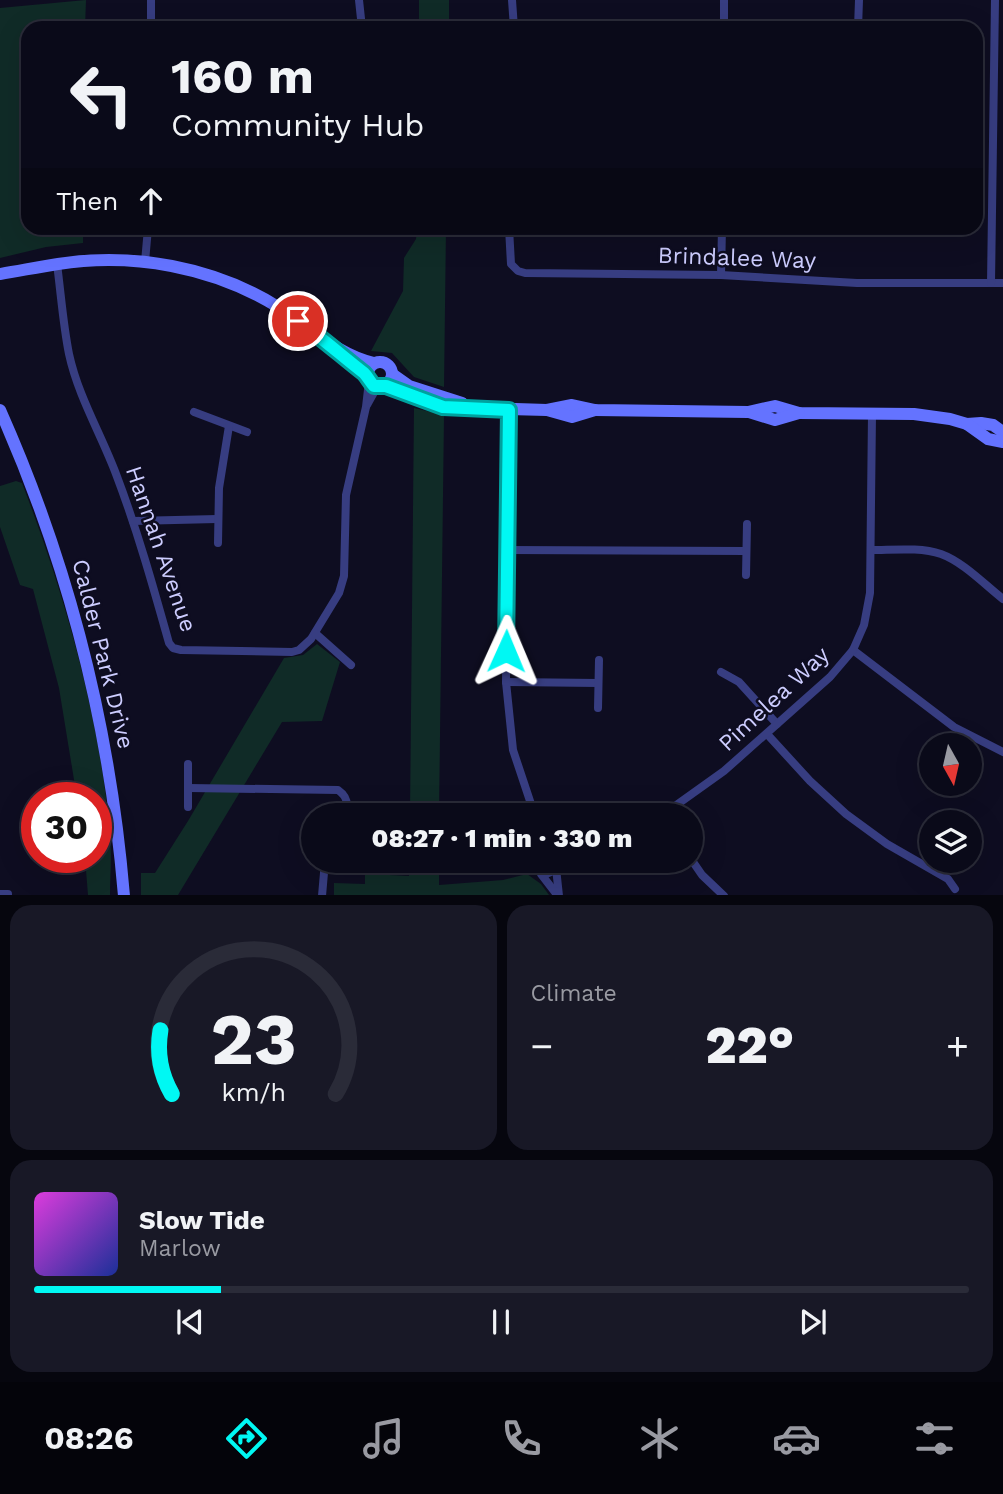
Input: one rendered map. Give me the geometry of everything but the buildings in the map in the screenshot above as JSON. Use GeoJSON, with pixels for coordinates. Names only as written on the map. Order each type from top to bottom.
{"type":"FeatureCollection","features":[{"type":"Feature","properties":{"kind":"street"},"geometry":{"type":"LineString","coordinates":[[151,0],[151,21]]}},
{"type":"Feature","properties":{"kind":"street"},"geometry":{"type":"LineString","coordinates":[[359,0],[362,21]]}},
{"type":"Feature","properties":{"kind":"street"},"geometry":{"type":"LineString","coordinates":[[362,16],[365,0]]}},
{"type":"Feature","properties":{"kind":"street"},"geometry":{"type":"LineString","coordinates":[[514,0],[514,21]]}},
{"type":"Feature","properties":{"kind":"street"},"geometry":{"type":"LineString","coordinates":[[724,0],[724,21]]}},
{"type":"Feature","properties":{"kind":"street"},"geometry":{"type":"LineString","coordinates":[[858,21],[859,0]]}},
{"type":"Feature","properties":{"kind":"street"},"geometry":{"type":"LineString","coordinates":[[991,283],[995,0]]}},
{"type":"Feature","properties":{"kind":"street"},"geometry":{"type":"LineString","coordinates":[[145,262],[147,235]]}},
{"type":"Feature","properties":{"kind":"street","name":"Brindalee Way"},"geometry":{"type":"LineString","coordinates":[[509,235],[511,264],[518,271],[525,273],[790,277],[857,283],[1003,283]]}},
{"type":"Feature","properties":{"kind":"street"},"geometry":{"type":"LineString","coordinates":[[721,275],[722,235]]}},
{"type":"Feature","properties":{"kind":"street"},"geometry":{"type":"LineString","coordinates":[[0,274],[87,261],[145,262],[210,275],[279,307],[346,353],[390,367],[391,381],[375,382]]}},
{"type":"Feature","properties":{"kind":"street","name":"Hannah Avenue"},"geometry":{"type":"LineString","coordinates":[[54,264],[69,355],[78,384],[116,471],[169,643],[173,648],[292,652],[299,650],[315,633],[339,593],[344,576],[346,495],[366,407],[375,382]]}},
{"type":"Feature","properties":{"kind":"street"},"geometry":{"type":"LineString","coordinates":[[0,282],[22,271]]}},
{"type":"Feature","properties":{"kind":"street"},"geometry":{"type":"LineString","coordinates":[[318,335],[375,382],[443,407],[547,410],[572,405],[595,410],[748,412],[775,406],[799,413],[914,414],[967,424],[988,439],[1003,442]]}},
{"type":"Feature","properties":{"kind":"street"},"geometry":{"type":"LineString","coordinates":[[374,363],[369,369],[375,382]]}},
{"type":"Feature","properties":{"kind":"street"},"geometry":{"type":"LineString","coordinates":[[392,373],[409,386],[482,409]]}},
{"type":"Feature","properties":{"kind":"street","name":"Calder Park Drive"},"geometry":{"type":"LineString","coordinates":[[0,410],[55,548],[87,657],[107,760],[124,895]]}},
{"type":"Feature","properties":{"kind":"street"},"geometry":{"type":"LineString","coordinates":[[509,410],[506,682],[513,750],[531,803]]}},
{"type":"Feature","properties":{"kind":"street"},"geometry":{"type":"LineString","coordinates":[[194,412],[247,432]]}},
{"type":"Feature","properties":{"kind":"street","name":"Pimelea Way"},"geometry":{"type":"LineString","coordinates":[[682,803],[767,734],[830,677],[853,650],[864,625],[869,602],[872,414]]}},
{"type":"Feature","properties":{"kind":"street","name":"Calder Park Drive"},"geometry":{"type":"LineString","coordinates":[[0,418],[9,430]]}},
{"type":"Feature","properties":{"kind":"street"},"geometry":{"type":"LineString","coordinates":[[967,424],[993,425],[1003,432]]}},
{"type":"Feature","properties":{"kind":"street"},"geometry":{"type":"LineString","coordinates":[[218,543],[217,519],[222,458],[229,426]]}},
{"type":"Feature","properties":{"kind":"street"},"geometry":{"type":"LineString","coordinates":[[133,521],[217,519]]}},
{"type":"Feature","properties":{"kind":"street"},"geometry":{"type":"LineString","coordinates":[[746,575],[747,524]]}},
{"type":"Feature","properties":{"kind":"street"},"geometry":{"type":"LineString","coordinates":[[508,550],[746,551]]}},
{"type":"Feature","properties":{"kind":"street"},"geometry":{"type":"LineString","coordinates":[[871,550],[926,551],[941,554],[1003,599]]}},
{"type":"Feature","properties":{"kind":"street"},"geometry":{"type":"LineString","coordinates":[[315,633],[351,665]]}},
{"type":"Feature","properties":{"kind":"street"},"geometry":{"type":"LineString","coordinates":[[853,650],[954,727],[1003,752]]}},
{"type":"Feature","properties":{"kind":"street"},"geometry":{"type":"LineString","coordinates":[[598,708],[599,660]]}},
{"type":"Feature","properties":{"kind":"street"},"geometry":{"type":"LineString","coordinates":[[721,672],[739,682],[777,724]]}},
{"type":"Feature","properties":{"kind":"street"},"geometry":{"type":"LineString","coordinates":[[506,682],[598,683]]}},
{"type":"Feature","properties":{"kind":"street"},"geometry":{"type":"LineString","coordinates":[[767,734],[810,781],[846,814],[887,844],[948,878],[955,889]]}},
{"type":"Feature","properties":{"kind":"street"},"geometry":{"type":"LineString","coordinates":[[188,764],[188,807]]}},
{"type":"Feature","properties":{"kind":"street"},"geometry":{"type":"LineString","coordinates":[[189,788],[338,790],[347,803]]}},
{"type":"Feature","properties":{"kind":"street"},"geometry":{"type":"LineString","coordinates":[[322,895],[324,873]]}},
{"type":"Feature","properties":{"kind":"street"},"geometry":{"type":"LineString","coordinates":[[541,874],[550,873]]}},
{"type":"Feature","properties":{"kind":"street"},"geometry":{"type":"LineString","coordinates":[[558,895],[559,873]]}},
{"type":"Feature","properties":{"kind":"street"},"geometry":{"type":"LineString","coordinates":[[701,873],[724,895]]}},
{"type":"Feature","properties":{"kind":"street"},"geometry":{"type":"LineString","coordinates":[[541,874],[558,895]]}},
{"type":"Feature","properties":{"kind":"green space"},"geometry":{"type":"Polygon","coordinates":[[[86,0],[85,21],[21,21],[21,235],[83,235],[83,243],[46,247],[0,258],[0,8],[86,0]]]}},
{"type":"Feature","properties":{"kind":"green space"},"geometry":{"type":"Polygon","coordinates":[[[419,0],[449,0],[449,21],[419,21],[419,0]]]}},
{"type":"Feature","properties":{"kind":"green space"},"geometry":{"type":"Polygon","coordinates":[[[416,235],[446,235],[444,387],[414,377],[392,353],[371,351],[403,291],[404,258],[416,235]]]}},
{"type":"Feature","properties":{"kind":"green space"},"geometry":{"type":"Polygon","coordinates":[[[414,408],[444,415],[439,803],[410,803],[414,408]]]}},
{"type":"Feature","properties":{"kind":"green space"},"geometry":{"type":"Polygon","coordinates":[[[16,481],[22,483],[37,525],[78,657],[103,782],[74,782],[59,688],[33,589],[20,585],[0,527],[0,486],[16,481]]]}},
{"type":"Feature","properties":{"kind":"green space"},"geometry":{"type":"Polygon","coordinates":[[[317,644],[340,662],[322,721],[282,722],[178,895],[141,895],[141,873],[155,873],[284,658],[303,655],[317,644]]]}},
{"type":"Feature","properties":{"kind":"green space"},"geometry":{"type":"Polygon","coordinates":[[[86,873],[110,873],[110,895],[88,895],[86,873]]]}},
{"type":"Feature","properties":{"kind":"green space"},"geometry":{"type":"Polygon","coordinates":[[[409,873],[439,873],[439,885],[503,880],[527,874],[541,884],[549,895],[334,895],[334,883],[365,884],[365,875],[409,876],[409,873]]]}},
{"type":"Feature","properties":{"kind":"route"},"geometry":{"type":"LineString","coordinates":[[298,321],[368,376],[374,386],[386,386],[443,407],[509,410],[506,651]]}}]}
